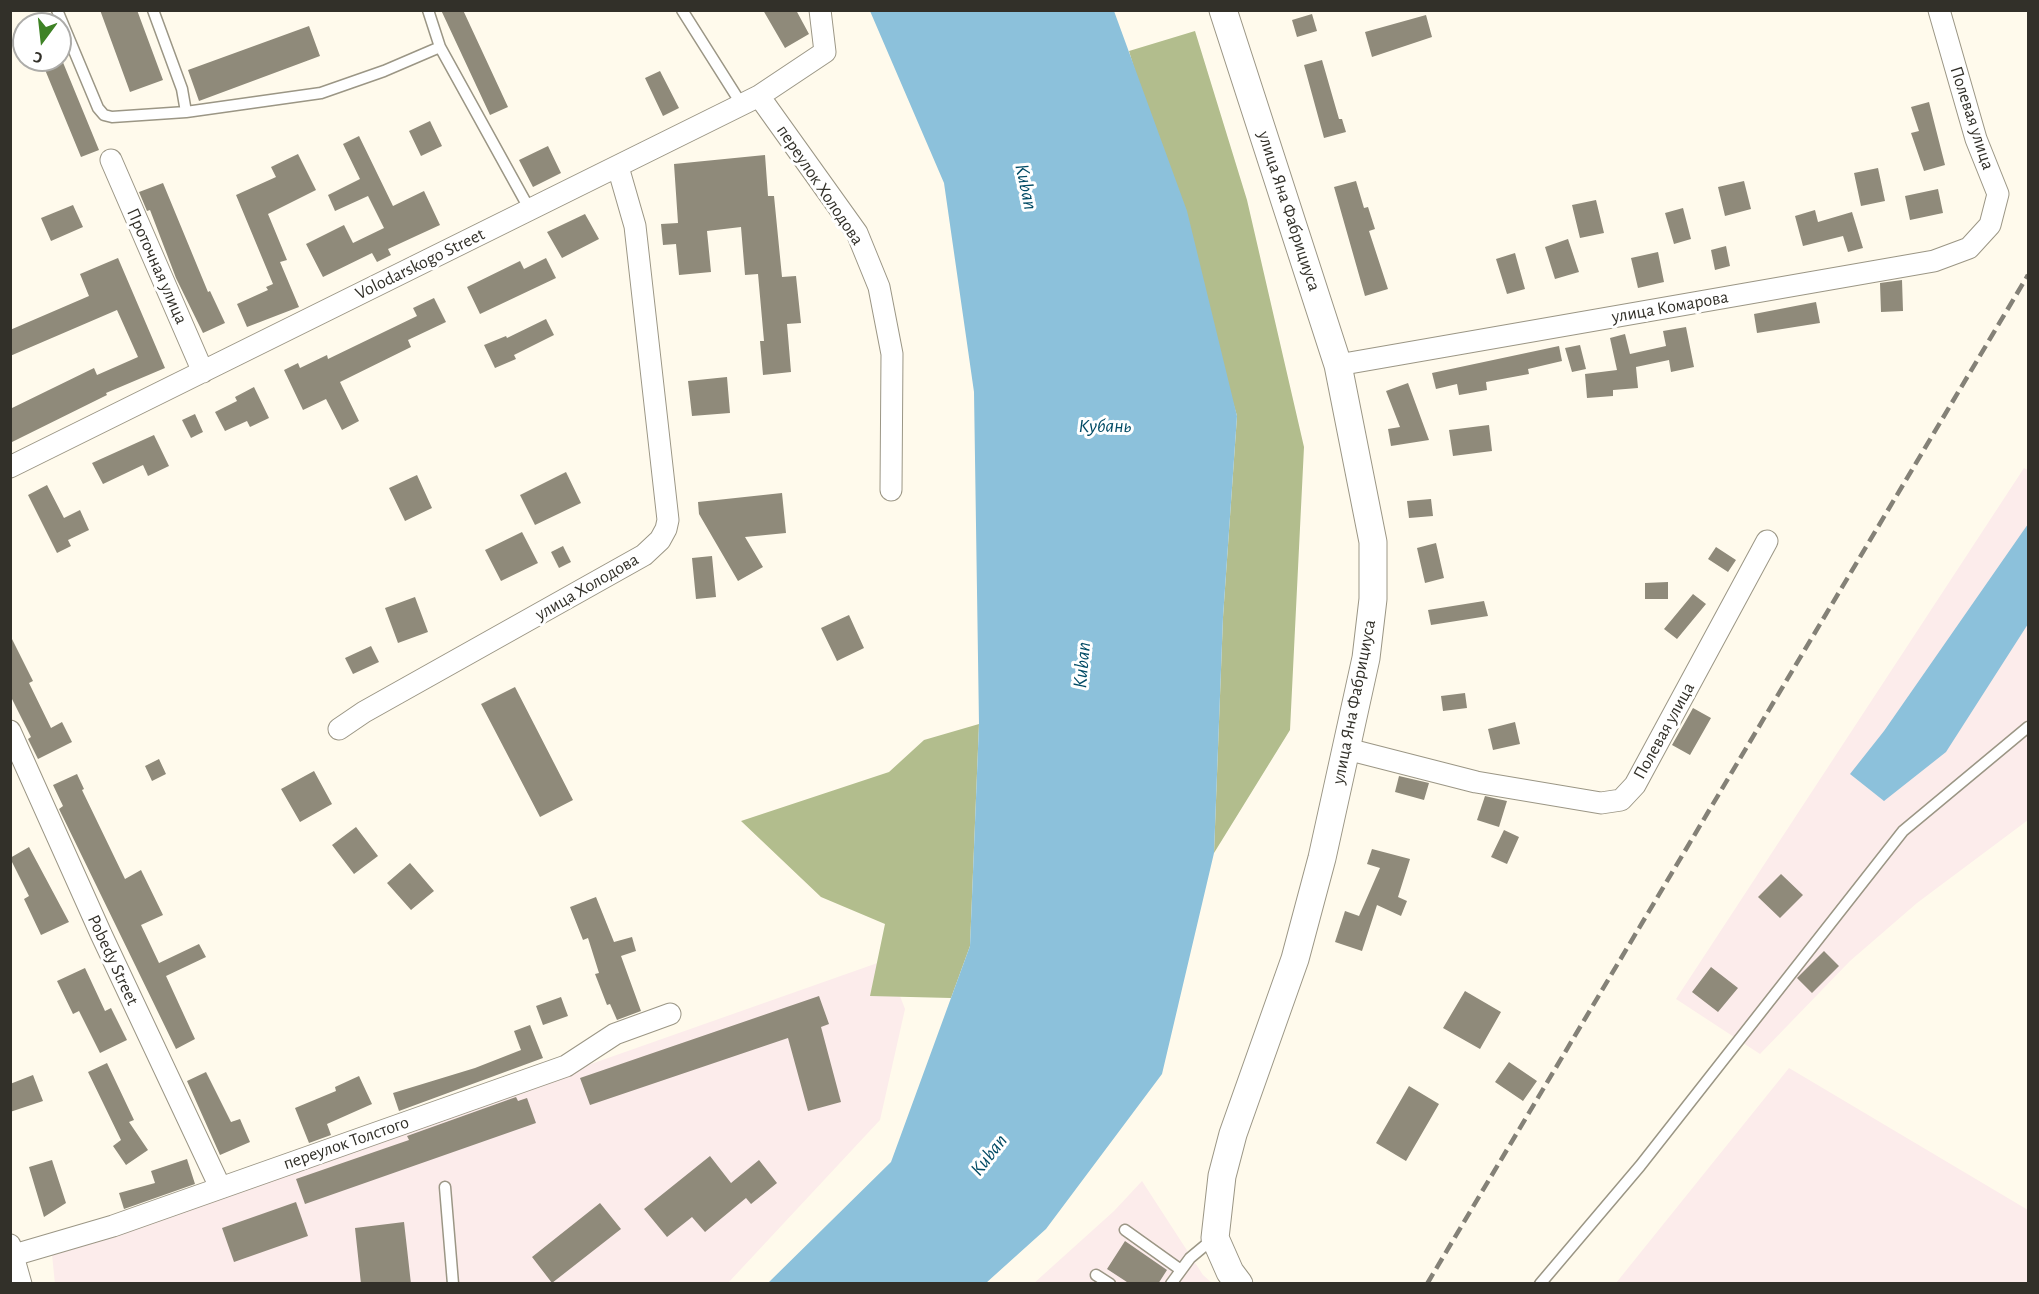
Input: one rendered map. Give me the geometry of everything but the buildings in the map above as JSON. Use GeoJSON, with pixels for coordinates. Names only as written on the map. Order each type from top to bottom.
{"type":"FeatureCollection","features":[{"type":"Feature","properties":{"kind":"street","name":"Volodarskogo Street"},"geometry":{"type":"LineString","coordinates":[[10,467],[751,100],[825,52],[820,10]]}},
{"type":"Feature","properties":{"kind":"street","name":"Полевая улица"},"geometry":{"type":"LineString","coordinates":[[1939,10],[1976,139],[1998,194],[1990,225]]}},
{"type":"Feature","properties":{"kind":"street","name":"улица Яна Фабрициуса"},"geometry":{"type":"LineString","coordinates":[[1215,1238],[1222,1176],[1233,1134],[1295,959],[1347,749],[1369,634],[1373,599],[1373,542],[1338,366],[1226,11]]}},
{"type":"Feature","properties":{"kind":"street","name":"переулок Холодова"},"geometry":{"type":"LineString","coordinates":[[751,100],[857,233],[879,286],[892,354],[891,490]]}},
{"type":"Feature","properties":{"kind":"street","name":"Проточная улица"},"geometry":{"type":"LineString","coordinates":[[111,160],[203,372]]}},
{"type":"Feature","properties":{"kind":"street","name":"улица Холодова"},"geometry":{"type":"LineString","coordinates":[[339,729],[364,712],[644,555],[660,540],[666,529],[668,520],[635,226],[618,167]]}},
{"type":"Feature","properties":{"kind":"street","name":"улица Комарова"},"geometry":{"type":"LineString","coordinates":[[1338,366],[1934,261],[1969,248],[1990,225]]}},
{"type":"Feature","properties":{"kind":"street","name":"Полевая улица"},"geometry":{"type":"LineString","coordinates":[[1347,749],[1476,782],[1601,803],[1621,800],[1635,785],[1767,541]]}},
{"type":"Feature","properties":{"kind":"street","name":"Pobedy Street"},"geometry":{"type":"LineString","coordinates":[[10,731],[100,934],[220,1187]]}},
{"type":"Feature","properties":{"kind":"street","name":"переулок Толстого"},"geometry":{"type":"LineString","coordinates":[[12,1250],[113,1226],[566,1066],[615,1034],[670,1014]]}},
{"type":"Feature","properties":{"kind":"street"},"geometry":{"type":"LineString","coordinates":[[1215,1238],[1230,1272],[1239,1284]]}},
{"type":"Feature","properties":{"kind":"street"},"geometry":{"type":"LineString","coordinates":[[12,1250],[21,1284]]}},
{"type":"Feature","properties":{"kind":"lane"},"geometry":{"type":"LineString","coordinates":[[57,10],[98,108],[104,115],[112,117],[186,112],[321,93],[384,71],[440,47]]}},
{"type":"Feature","properties":{"kind":"lane"},"geometry":{"type":"LineString","coordinates":[[153,10],[182,89],[186,112]]}},
{"type":"Feature","properties":{"kind":"lane"},"geometry":{"type":"LineString","coordinates":[[428,10],[440,47],[530,210]]}},
{"type":"Feature","properties":{"kind":"lane"},"geometry":{"type":"LineString","coordinates":[[682,10],[751,100]]}},
{"type":"Feature","properties":{"kind":"lane"},"geometry":{"type":"LineString","coordinates":[[1540,1284],[1640,1166],[1903,831],[2028,727]]}},
{"type":"Feature","properties":{"kind":"lane"},"geometry":{"type":"LineString","coordinates":[[445,1187],[453,1284]]}},
{"type":"Feature","properties":{"kind":"lane"},"geometry":{"type":"LineString","coordinates":[[1125,1230],[1181,1269]]}},
{"type":"Feature","properties":{"kind":"lane"},"geometry":{"type":"LineString","coordinates":[[1171,1284],[1190,1258],[1215,1238]]}},
{"type":"Feature","properties":{"kind":"lane"},"geometry":{"type":"LineString","coordinates":[[1096,1275],[1110,1284]]}},
{"type":"Feature","properties":{"kind":"shaded area"},"geometry":{"type":"Polygon","coordinates":[[[2024,468],[2028,470],[2028,820],[1917,903],[1850,961],[1760,1054],[1676,999],[2024,468]]]}},
{"type":"Feature","properties":{"kind":"shaded area"},"geometry":{"type":"Polygon","coordinates":[[[886,960],[905,1009],[880,1120],[728,1283],[55,1284],[52,1254],[886,960]]]}},
{"type":"Feature","properties":{"kind":"shaded area"},"geometry":{"type":"Polygon","coordinates":[[[1789,1068],[2028,1210],[2028,1283],[1616,1283],[1789,1068]]]}},
{"type":"Feature","properties":{"kind":"shaded area"},"geometry":{"type":"Polygon","coordinates":[[[1142,1181],[1203,1275],[1212,1283],[1033,1284],[1114,1211],[1142,1181]]]}},
{"type":"Feature","properties":{"kind":"green space"},"geometry":{"type":"Polygon","coordinates":[[[1195,31],[1247,200],[1304,447],[1290,730],[1214,853],[1223,617],[1237,416],[1129,51],[1195,31]]]}},
{"type":"Feature","properties":{"kind":"green space"},"geometry":{"type":"Polygon","coordinates":[[[979,724],[970,946],[951,998],[870,996],[885,924],[821,897],[741,821],[889,772],[924,740],[979,724]]]}},
{"type":"Feature","properties":{"kind":"water","name":"Кубань"},"geometry":{"type":"Polygon","coordinates":[[[870,11],[1114,11],[1187,211],[1237,416],[1223,617],[1214,853],[1162,1074],[1046,1229],[986,1283],[768,1283],[891,1162],[970,946],[979,724],[974,392],[944,183],[870,11]]]}},
{"type":"Feature","properties":{"kind":"water"},"geometry":{"type":"Polygon","coordinates":[[[2028,524],[2028,624],[1946,752],[1884,801],[1850,774],[1884,731],[2028,524]]]}},
{"type":"Feature","properties":{"kind":"railway"},"geometry":{"type":"LineString","coordinates":[[1427,1284],[2028,275]]}},
{"type":"Feature","properties":{"kind":"water label","name":"Kuban"},"geometry":{"type":"Point","coordinates":[1026,187]}},
{"type":"Feature","properties":{"kind":"water label","name":"Kuban"},"geometry":{"type":"Point","coordinates":[1082,665]}},
{"type":"Feature","properties":{"kind":"water label","name":"Kuban"},"geometry":{"type":"Point","coordinates":[989,1155]}}]}
